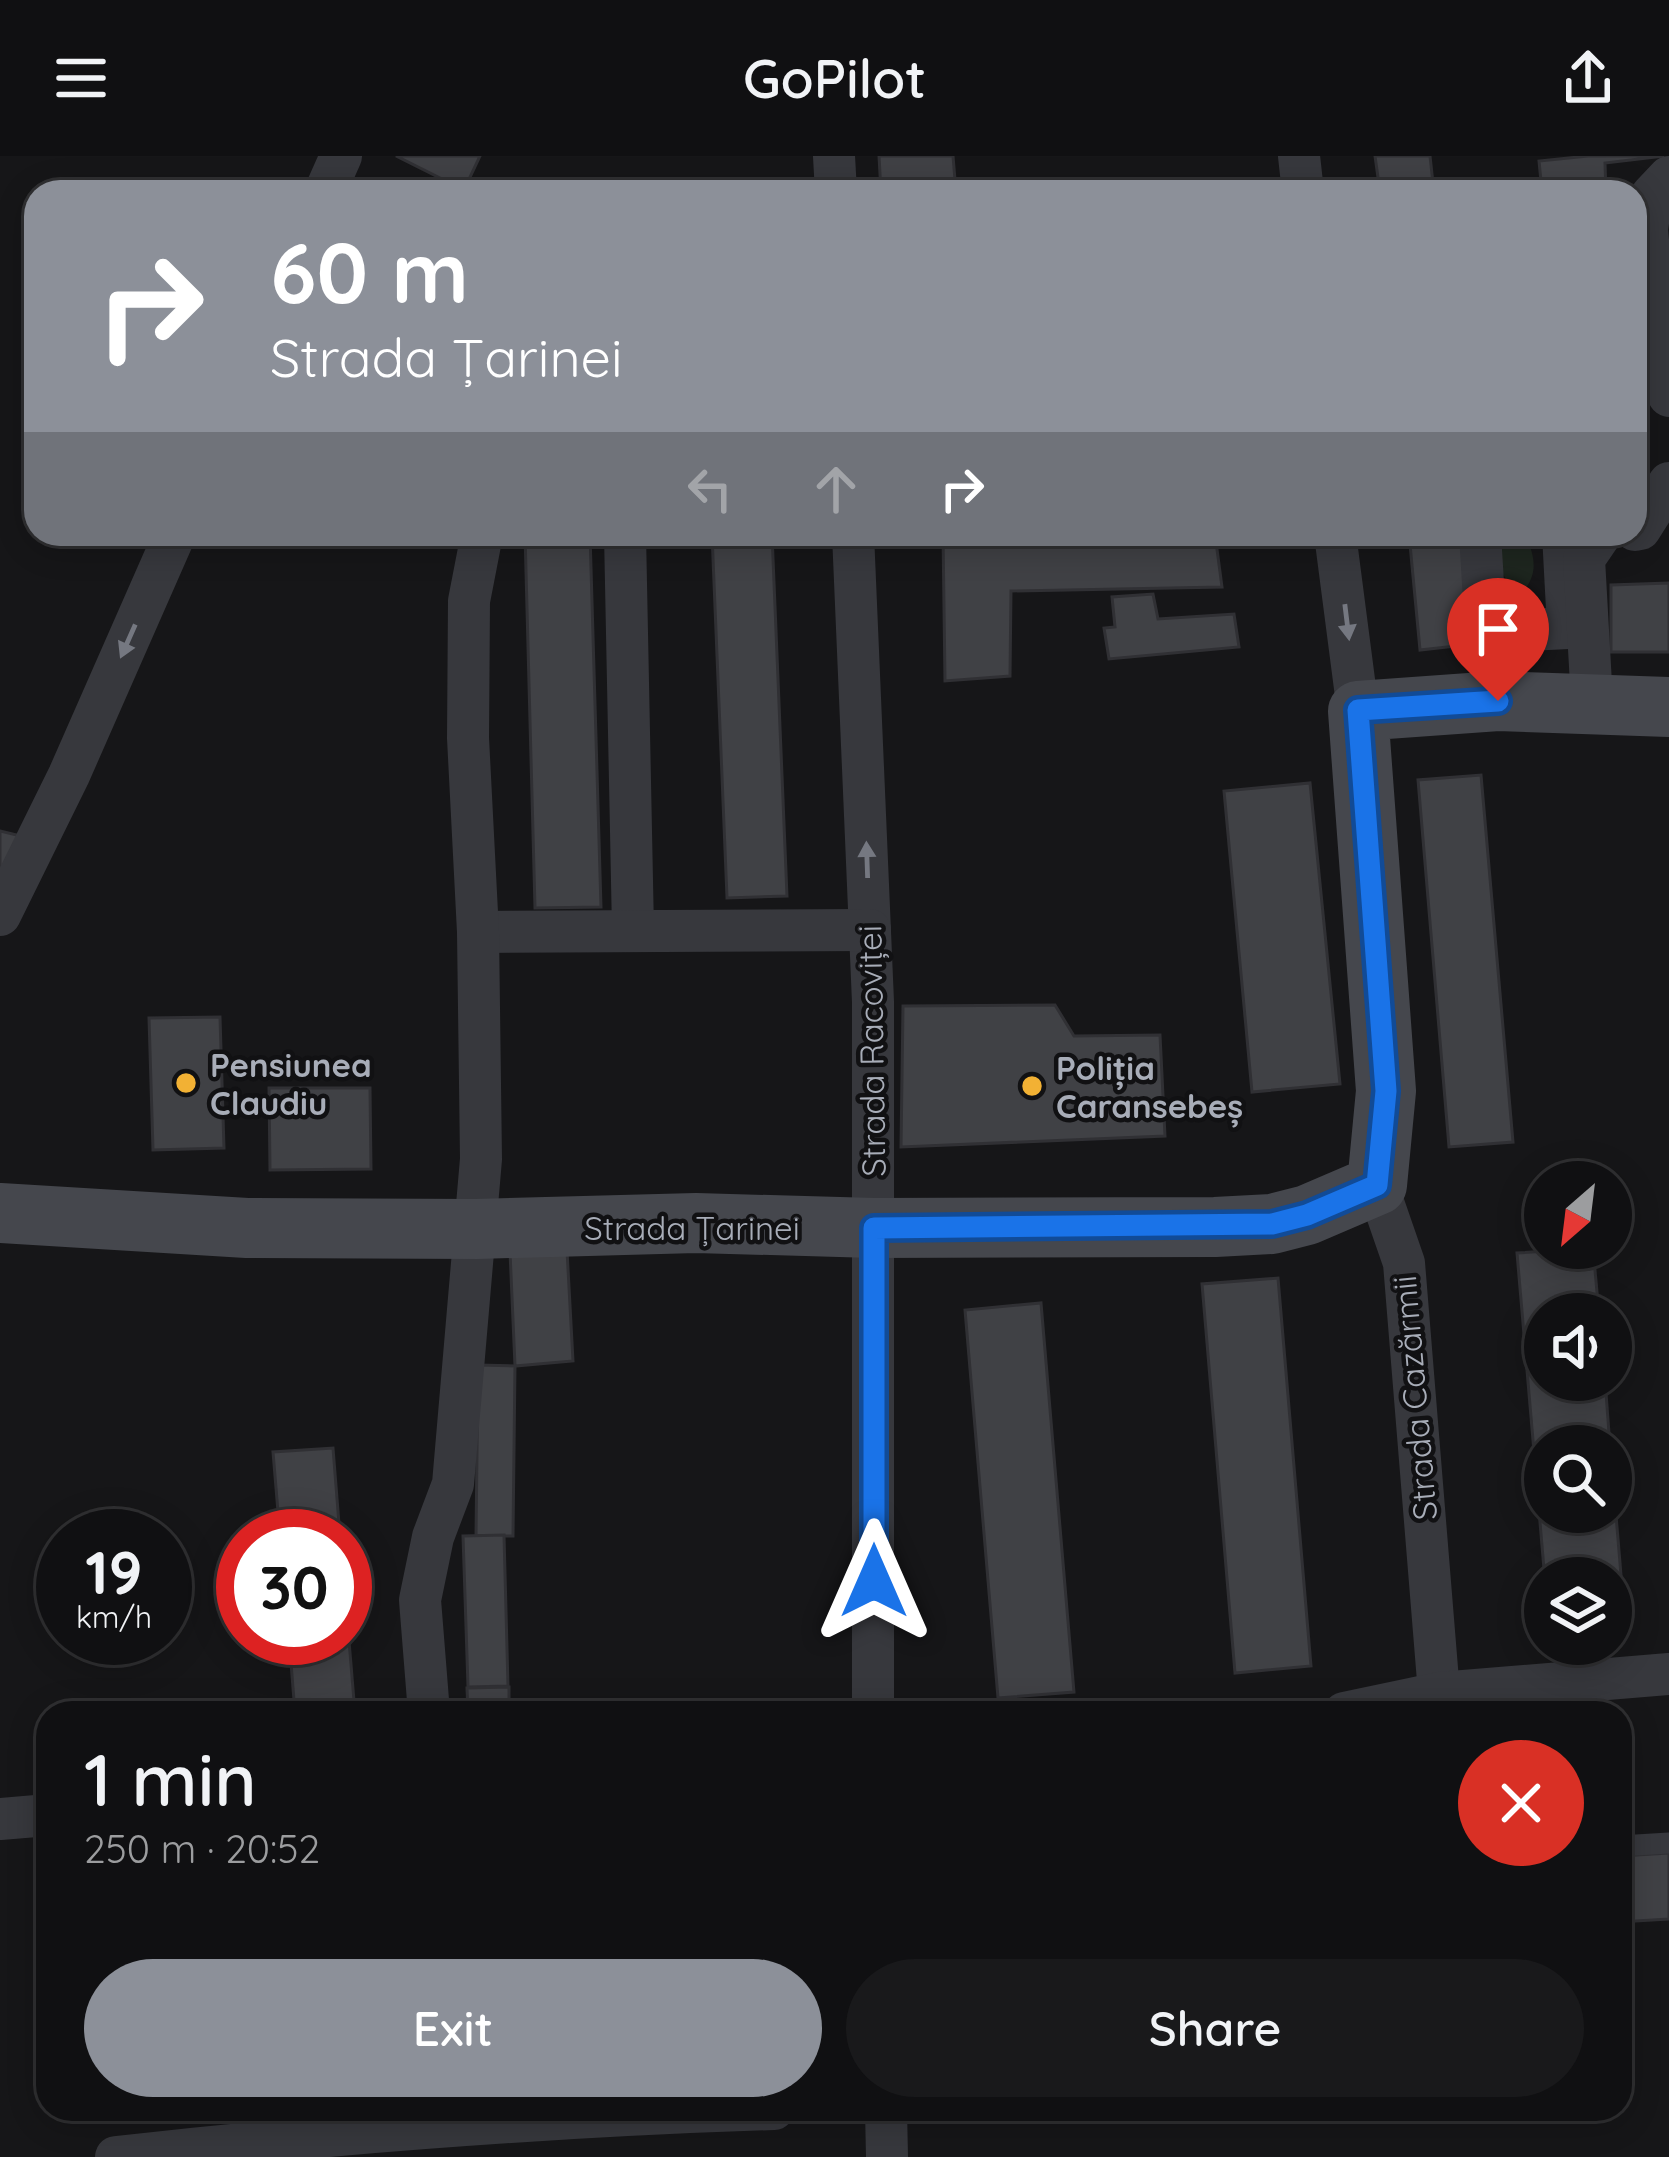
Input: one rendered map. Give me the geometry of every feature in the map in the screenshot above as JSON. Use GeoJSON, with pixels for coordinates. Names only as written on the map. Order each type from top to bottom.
{"type":"FeatureCollection","features":[{"type":"Feature","properties":{"kind":"street"},"geometry":{"type":"LineString","coordinates":[[1669,177],[1652,195],[1647,230],[1660,381],[1669,396]]}},
{"type":"Feature","properties":{"kind":"street"},"geometry":{"type":"LineString","coordinates":[[1647,518],[1669,483]]}},
{"type":"Feature","properties":{"kind":"street"},"geometry":{"type":"LineString","coordinates":[[0,915],[69,775],[170,546]]}},
{"type":"Feature","properties":{"kind":"street"},"geometry":{"type":"LineString","coordinates":[[428,1701],[420,1600],[433,1537],[453,1484],[481,1159],[478,932],[468,738],[469,601],[480,546]]}},
{"type":"Feature","properties":{"kind":"street"},"geometry":{"type":"LineString","coordinates":[[625,546],[633,930]]}},
{"type":"Feature","properties":{"kind":"street","name":"Strada Racoviței"},"geometry":{"type":"LineString","coordinates":[[854,546],[870,930],[873,1701]]}},
{"type":"Feature","properties":{"kind":"street","name":"Strada Cazărmii"},"geometry":{"type":"LineString","coordinates":[[1337,546],[1358,710],[1386,1091],[1377,1185],[1404,1263],[1439,1693]]}},
{"type":"Feature","properties":{"kind":"street"},"geometry":{"type":"LineString","coordinates":[[1481,546],[1486,632],[1568,628],[1564,546]]}},
{"type":"Feature","properties":{"kind":"street"},"geometry":{"type":"LineString","coordinates":[[1592,702],[1584,559],[1593,546]]}},
{"type":"Feature","properties":{"kind":"street"},"geometry":{"type":"LineString","coordinates":[[1358,710],[1498,701],[1669,707]]}},
{"type":"Feature","properties":{"kind":"street"},"geometry":{"type":"LineString","coordinates":[[478,932],[870,930]]}},
{"type":"Feature","properties":{"kind":"street","name":"Strada Țarinei"},"geometry":{"type":"LineString","coordinates":[[0,1214],[186,1226],[476,1229],[696,1223],[874,1228],[1272,1224],[1307,1215],[1377,1185]]}},
{"type":"Feature","properties":{"kind":"street"},"geometry":{"type":"LineString","coordinates":[[1401,1701],[1439,1693],[1669,1674]]}},
{"type":"Feature","properties":{"kind":"street"},"geometry":{"type":"LineString","coordinates":[[0,1819],[36,1815]]}},
{"type":"Feature","properties":{"kind":"street"},"geometry":{"type":"LineString","coordinates":[[116,2157],[505,2121]]}},
{"type":"Feature","properties":{"kind":"street"},"geometry":{"type":"LineString","coordinates":[[886,2121],[887,2157]]}},
{"type":"Feature","properties":{"kind":"lane"},"geometry":{"type":"LineString","coordinates":[[1632,1845],[1669,1843]]}},
{"type":"Feature","properties":{"kind":"shaded area"},"geometry":{"type":"Polygon","coordinates":[[[1498,546],[1529,546],[1533,569],[1526,588],[1510,585],[1500,570],[1498,546]]]}},
{"type":"Feature","properties":{"kind":"building"},"geometry":{"type":"Polygon","coordinates":[[[396,156],[480,156],[469,180],[444,180],[396,156]]]}},
{"type":"Feature","properties":{"kind":"building"},"geometry":{"type":"Polygon","coordinates":[[[879,156],[953,156],[955,180],[880,180],[879,156]]]}},
{"type":"Feature","properties":{"kind":"building"},"geometry":{"type":"Polygon","coordinates":[[[1375,156],[1430,156],[1433,180],[1378,180],[1375,156]]]}},
{"type":"Feature","properties":{"kind":"building"},"geometry":{"type":"Polygon","coordinates":[[[1664,156],[1605,163],[1606,180],[1541,180],[1539,161],[1664,156]]]}},
{"type":"Feature","properties":{"kind":"building"},"geometry":{"type":"Polygon","coordinates":[[[525,546],[590,546],[601,907],[535,908],[525,546]]]}},
{"type":"Feature","properties":{"kind":"building"},"geometry":{"type":"Polygon","coordinates":[[[712,546],[772,546],[787,896],[727,898],[712,546]]]}},
{"type":"Feature","properties":{"kind":"building"},"geometry":{"type":"Polygon","coordinates":[[[943,546],[1217,546],[1222,587],[1011,591],[1010,676],[945,681],[943,546]]]}},
{"type":"Feature","properties":{"kind":"building"},"geometry":{"type":"Polygon","coordinates":[[[1410,546],[1473,546],[1483,643],[1420,650],[1410,546]]]}},
{"type":"Feature","properties":{"kind":"building"},"geometry":{"type":"Polygon","coordinates":[[[1669,583],[1669,652],[1611,652],[1611,585],[1669,583]]]}},
{"type":"Feature","properties":{"kind":"building"},"geometry":{"type":"Polygon","coordinates":[[[1153,594],[1158,619],[1234,614],[1239,647],[1109,659],[1104,628],[1115,627],[1112,597],[1153,594]]]}},
{"type":"Feature","properties":{"kind":"building"},"geometry":{"type":"Polygon","coordinates":[[[1481,775],[1513,1142],[1449,1147],[1418,780],[1481,775]]]}},
{"type":"Feature","properties":{"kind":"building"},"geometry":{"type":"Polygon","coordinates":[[[1310,783],[1340,1084],[1252,1092],[1224,791],[1310,783]]]}},
{"type":"Feature","properties":{"kind":"building"},"geometry":{"type":"Polygon","coordinates":[[[0,831],[25,837],[0,895],[0,831]]]}},
{"type":"Feature","properties":{"kind":"building","name":"Poliția Caransebeș"},"geometry":{"type":"Polygon","coordinates":[[[1055,1005],[1074,1036],[1160,1035],[1165,1136],[901,1147],[903,1006],[1055,1005]]]}},
{"type":"Feature","properties":{"kind":"building","name":"Pensiunea Claudiu"},"geometry":{"type":"Polygon","coordinates":[[[220,1017],[224,1148],[153,1150],[149,1018],[220,1017]]]}},
{"type":"Feature","properties":{"kind":"building"},"geometry":{"type":"Polygon","coordinates":[[[269,1088],[370,1088],[371,1169],[270,1170],[269,1088]]]}},
{"type":"Feature","properties":{"kind":"building"},"geometry":{"type":"Polygon","coordinates":[[[567,1250],[573,1361],[515,1366],[510,1252],[567,1250]]]}},
{"type":"Feature","properties":{"kind":"building"},"geometry":{"type":"Polygon","coordinates":[[[1517,1253],[1524,1253],[1524,1269],[1595,1269],[1597,1293],[1524,1293],[1524,1335],[1517,1253]]]}},
{"type":"Feature","properties":{"kind":"building"},"geometry":{"type":"Polygon","coordinates":[[[1278,1278],[1311,1666],[1235,1673],[1202,1284],[1278,1278]]]}},
{"type":"Feature","properties":{"kind":"building"},"geometry":{"type":"Polygon","coordinates":[[[1041,1303],[1074,1692],[998,1698],[965,1310],[1041,1303]]]}},
{"type":"Feature","properties":{"kind":"building"},"geometry":{"type":"Polygon","coordinates":[[[478,1365],[515,1366],[513,1536],[476,1536],[478,1365]]]}},
{"type":"Feature","properties":{"kind":"building"},"geometry":{"type":"Polygon","coordinates":[[[1530,1401],[1607,1401],[1608,1425],[1532,1425],[1530,1401]]]}},
{"type":"Feature","properties":{"kind":"building"},"geometry":{"type":"Polygon","coordinates":[[[333,1448],[338,1509],[278,1509],[273,1452],[333,1448]]]}},
{"type":"Feature","properties":{"kind":"building"},"geometry":{"type":"Polygon","coordinates":[[[1541,1533],[1618,1533],[1620,1557],[1543,1557],[1541,1533]]]}},
{"type":"Feature","properties":{"kind":"building"},"geometry":{"type":"Polygon","coordinates":[[[504,1535],[508,1686],[468,1687],[463,1536],[504,1535]]]}},
{"type":"Feature","properties":{"kind":"building"},"geometry":{"type":"Polygon","coordinates":[[[291,1665],[351,1665],[354,1701],[294,1701],[291,1665]]]}},
{"type":"Feature","properties":{"kind":"building"},"geometry":{"type":"Polygon","coordinates":[[[509,1687],[509,1701],[468,1701],[467,1688],[509,1687]]]}},
{"type":"Feature","properties":{"kind":"building"},"geometry":{"type":"Polygon","coordinates":[[[1669,1853],[1669,1919],[1632,1921],[1632,1855],[1669,1853]]]}},
{"type":"Feature","properties":{"kind":"place","name":"Pensiunea Claudiu"},"geometry":{"type":"Point","coordinates":[186,1083]}},
{"type":"Feature","properties":{"kind":"place","name":"Poliția Caransebeș"},"geometry":{"type":"Point","coordinates":[1032,1086]}},
{"type":"Feature","properties":{"kind":"route"},"geometry":{"type":"LineString","coordinates":[[874,1581],[874,1228],[1272,1224],[1307,1215],[1377,1185],[1386,1091],[1358,710],[1498,701]]}}]}
